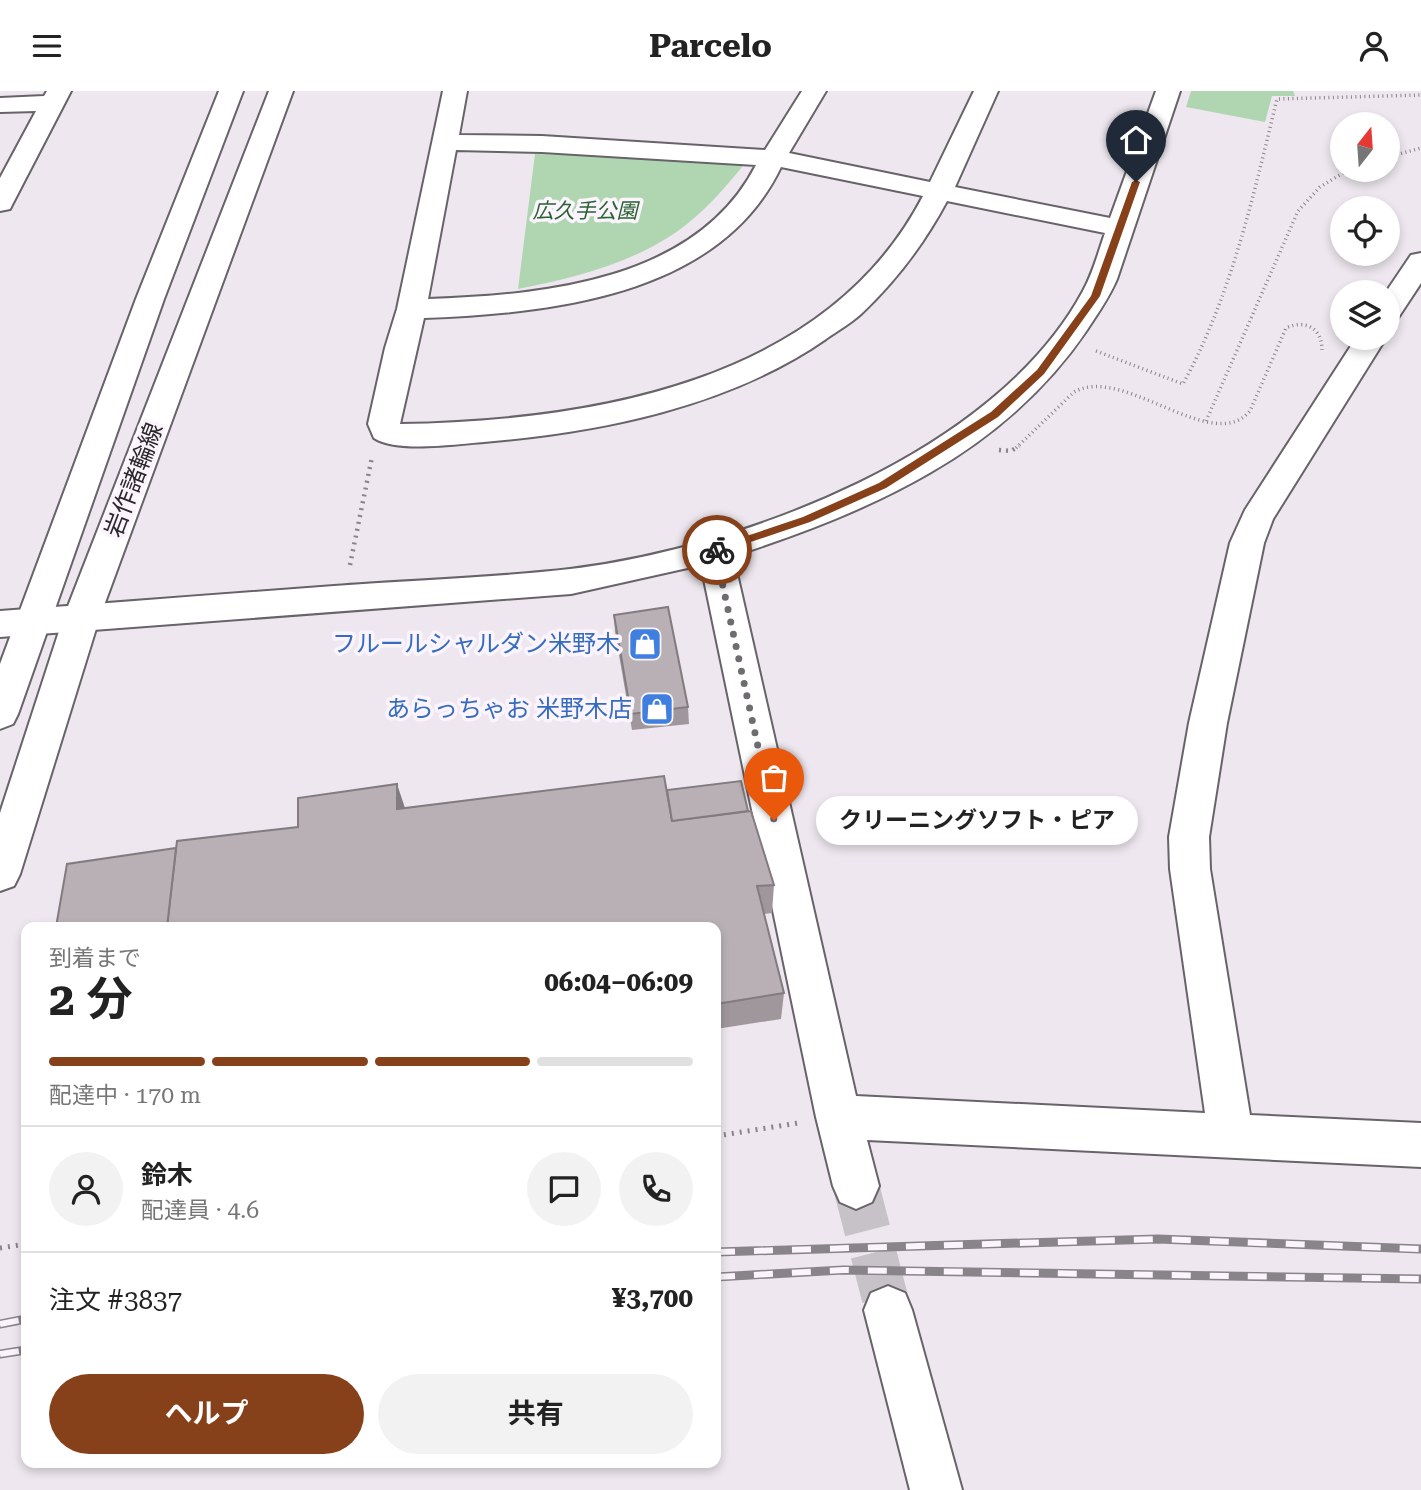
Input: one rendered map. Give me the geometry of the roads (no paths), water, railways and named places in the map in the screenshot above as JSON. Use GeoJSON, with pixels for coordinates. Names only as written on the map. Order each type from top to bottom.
{"type":"FeatureCollection","features":[{"type":"Feature","properties":{"kind":"street","name":"岩作諸輪線"},"geometry":{"type":"LineString","coordinates":[[0,714],[17,624],[150,299],[231,91]]}},
{"type":"Feature","properties":{"kind":"street","name":"岩作諸輪線"},"geometry":{"type":"LineString","coordinates":[[0,874],[81,619],[281,91]]}},
{"type":"Feature","properties":{"kind":"street"},"geometry":{"type":"LineString","coordinates":[[455,91],[412,309],[400,348],[384,424],[385,431],[400,435],[487,431],[584,421],[634,410],[706,387],[780,353],[843,314],[893,264],[916,233],[986,91]]}},
{"type":"Feature","properties":{"kind":"street"},"geometry":{"type":"LineString","coordinates":[[412,309],[508,305],[557,298],[640,275],[708,239],[753,195],[814,91]]}},
{"type":"Feature","properties":{"kind":"street"},"geometry":{"type":"LineString","coordinates":[[17,624],[343,596],[571,580],[619,573],[715,550],[807,520],[883,485],[994,415],[1041,372],[1066,340],[1095,296],[1168,91]]}},
{"type":"Feature","properties":{"kind":"street"},"geometry":{"type":"LineString","coordinates":[[0,105],[56,97]]}},
{"type":"Feature","properties":{"kind":"street"},"geometry":{"type":"LineString","coordinates":[[1,200],[56,97]]}},
{"type":"Feature","properties":{"kind":"street"},"geometry":{"type":"LineString","coordinates":[[445,142],[542,144],[773,158],[1120,228]]}},
{"type":"Feature","properties":{"kind":"street"},"geometry":{"type":"LineString","coordinates":[[1400,293],[1421,261]]}},
{"type":"Feature","properties":{"kind":"street"},"geometry":{"type":"LineString","coordinates":[[1231,1137],[1190,869],[1189,837],[1208,723],[1247,543],[1257,518],[1363,350]]}},
{"type":"Feature","properties":{"kind":"street"},"geometry":{"type":"LineString","coordinates":[[715,550],[838,1117],[856,1186]]}},
{"type":"Feature","properties":{"kind":"street"},"geometry":{"type":"LineString","coordinates":[[838,1117],[1421,1145]]}},
{"type":"Feature","properties":{"kind":"street"},"geometry":{"type":"LineString","coordinates":[[888,1310],[936,1490]]}},
{"type":"Feature","properties":{"kind":"tunnel"},"geometry":{"type":"LineString","coordinates":[[856,1186],[888,1310]]}},
{"type":"Feature","properties":{"kind":"railway"},"geometry":{"type":"LineString","coordinates":[[721,1252],[1158,1239],[1421,1249]]}},
{"type":"Feature","properties":{"kind":"railway"},"geometry":{"type":"LineString","coordinates":[[721,1277],[843,1270],[1421,1279]]}},
{"type":"Feature","properties":{"kind":"railway"},"geometry":{"type":"LineString","coordinates":[[0,1324],[21,1320]]}},
{"type":"Feature","properties":{"kind":"railway"},"geometry":{"type":"LineString","coordinates":[[0,1354],[21,1351]]}},
{"type":"Feature","properties":{"kind":"place","name":"フルールシャルダン米野木"},"geometry":{"type":"Point","coordinates":[645,644]}},
{"type":"Feature","properties":{"kind":"place","name":"あらっちゃお 米野木店"},"geometry":{"type":"Point","coordinates":[657,709]}},
{"type":"Feature","properties":{"kind":"place","name":"クリーニングソフト・ピア"},"geometry":{"type":"Point","coordinates":[774,820]}},
{"type":"Feature","properties":{"kind":"park label","name":"広久手公園"},"geometry":{"type":"Point","coordinates":[585,211]}}]}
